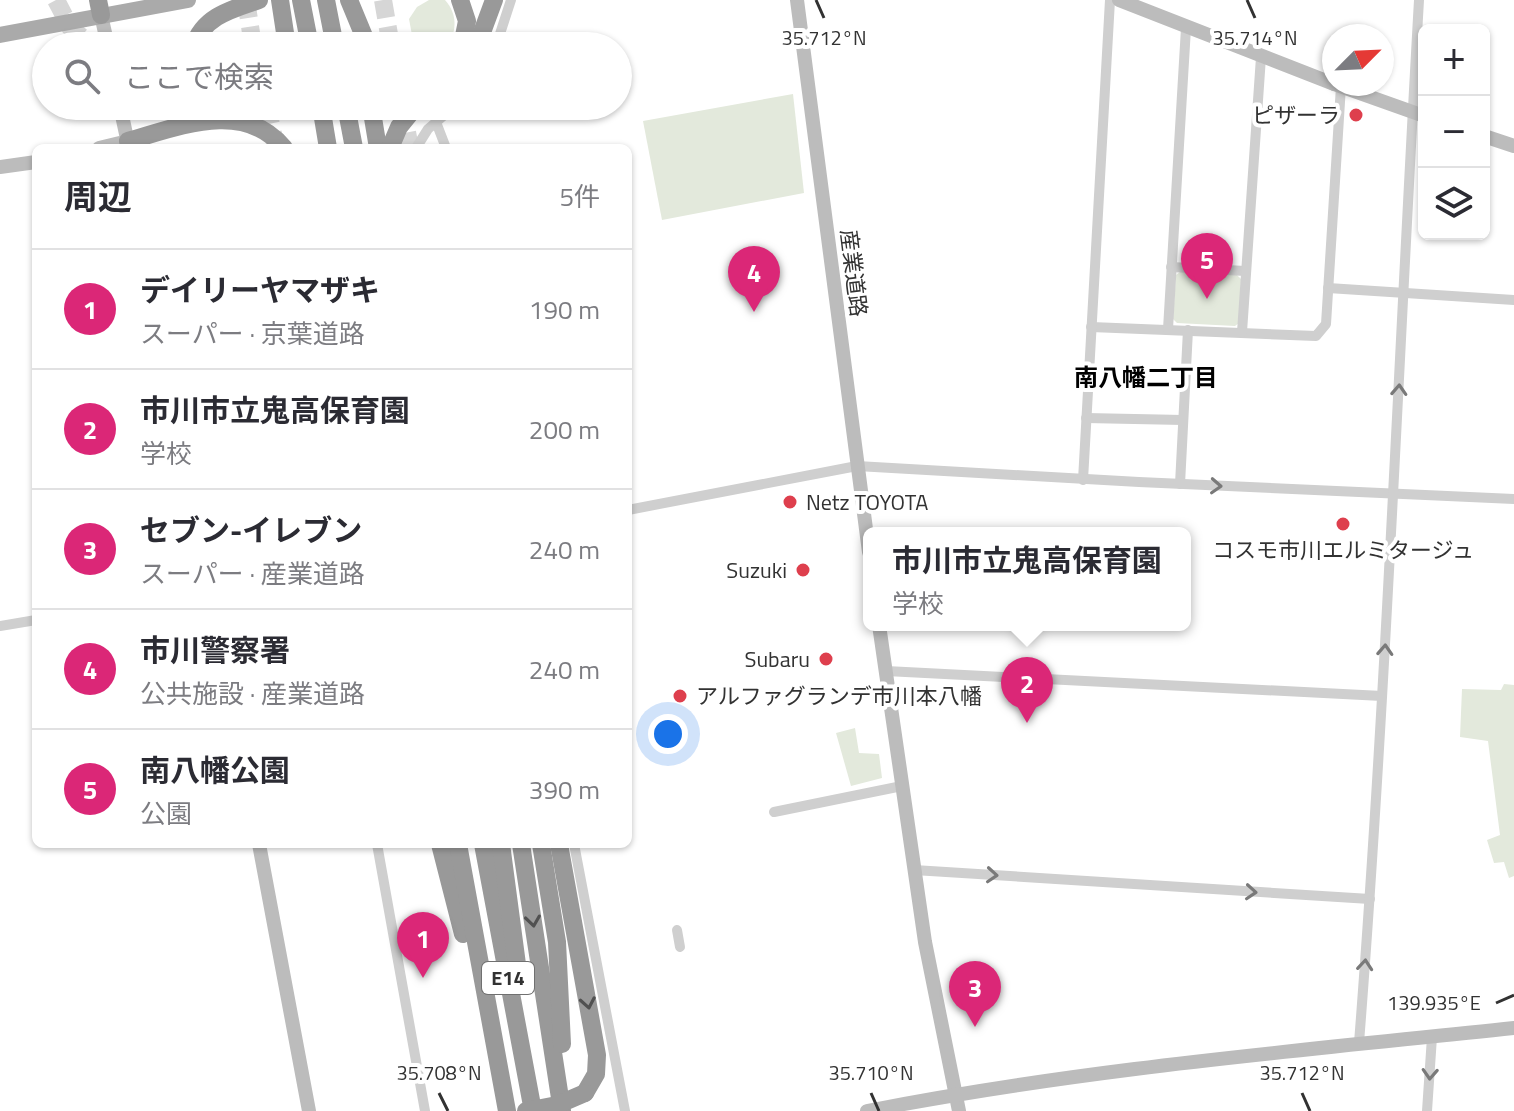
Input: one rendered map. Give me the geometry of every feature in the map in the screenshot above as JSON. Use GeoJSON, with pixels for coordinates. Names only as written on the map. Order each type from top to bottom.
{"type":"FeatureCollection","features":[{"type":"Feature","properties":{"kind":"highway"},"geometry":{"type":"LineString","coordinates":[[200,32],[215,17],[259,0]]}},
{"type":"Feature","properties":{"kind":"highway"},"geometry":{"type":"LineString","coordinates":[[280,0],[285,32]]}},
{"type":"Feature","properties":{"kind":"highway"},"geometry":{"type":"LineString","coordinates":[[301,0],[307,32]]}},
{"type":"Feature","properties":{"kind":"highway"},"geometry":{"type":"LineString","coordinates":[[326,0],[332,32]]}},
{"type":"Feature","properties":{"kind":"highway"},"geometry":{"type":"LineString","coordinates":[[349,0],[361,32]]}},
{"type":"Feature","properties":{"kind":"highway"},"geometry":{"type":"LineString","coordinates":[[460,0],[473,32]]}},
{"type":"Feature","properties":{"kind":"highway"},"geometry":{"type":"LineString","coordinates":[[475,0],[480,12],[479,32]]}},
{"type":"Feature","properties":{"kind":"highway"},"geometry":{"type":"LineString","coordinates":[[483,32],[494,0]]}},
{"type":"Feature","properties":{"kind":"highway"},"geometry":{"type":"LineString","coordinates":[[356,22],[357,32]]}},
{"type":"Feature","properties":{"kind":"highway"},"geometry":{"type":"LineString","coordinates":[[128,144],[202,122],[228,120],[262,129],[279,144]]}},
{"type":"Feature","properties":{"kind":"highway"},"geometry":{"type":"LineString","coordinates":[[323,120],[327,144]]}},
{"type":"Feature","properties":{"kind":"highway"},"geometry":{"type":"LineString","coordinates":[[349,120],[353,144]]}},
{"type":"Feature","properties":{"kind":"highway"},"geometry":{"type":"LineString","coordinates":[[373,120],[377,144]]}},
{"type":"Feature","properties":{"kind":"highway"},"geometry":{"type":"LineString","coordinates":[[392,144],[405,120]]}},
{"type":"Feature","properties":{"kind":"highway"},"geometry":{"type":"LineString","coordinates":[[441,848],[506,1105]]}},
{"type":"Feature","properties":{"kind":"highway","name":"E14"},"geometry":{"type":"LineString","coordinates":[[459,848],[506,1105]]}},
{"type":"Feature","properties":{"kind":"highway","name":"E14"},"geometry":{"type":"LineString","coordinates":[[484,848],[534,1111]]}},
{"type":"Feature","properties":{"kind":"highway"},"geometry":{"type":"LineString","coordinates":[[501,848],[534,1111]]}},
{"type":"Feature","properties":{"kind":"highway"},"geometry":{"type":"LineString","coordinates":[[522,848],[564,1111]]}},
{"type":"Feature","properties":{"kind":"highway"},"geometry":{"type":"LineString","coordinates":[[542,848],[557,942],[564,1111]]}},
{"type":"Feature","properties":{"kind":"highway"},"geometry":{"type":"LineString","coordinates":[[526,1111],[568,1102],[585,1093],[596,1074],[597,1055],[560,848]]}},
{"type":"Feature","properties":{"kind":"main road"},"geometry":{"type":"LineString","coordinates":[[0,35],[100,8],[188,0]]}},
{"type":"Feature","properties":{"kind":"street"},"geometry":{"type":"LineString","coordinates":[[488,32],[511,0]]}},
{"type":"Feature","properties":{"kind":"street","name":"産業道路"},"geometry":{"type":"LineString","coordinates":[[797,0],[866,527]]}},
{"type":"Feature","properties":{"kind":"street"},"geometry":{"type":"LineString","coordinates":[[1083,480],[1110,0]]}},
{"type":"Feature","properties":{"kind":"street"},"geometry":{"type":"LineString","coordinates":[[1119,0],[1322,80]]}},
{"type":"Feature","properties":{"kind":"street"},"geometry":{"type":"LineString","coordinates":[[1418,96],[1419,0]]}},
{"type":"Feature","properties":{"kind":"street"},"geometry":{"type":"LineString","coordinates":[[100,8],[105,32]]}},
{"type":"Feature","properties":{"kind":"street"},"geometry":{"type":"LineString","coordinates":[[1168,329],[1186,28]]}},
{"type":"Feature","properties":{"kind":"street"},"geometry":{"type":"LineString","coordinates":[[1242,332],[1261,57]]}},
{"type":"Feature","properties":{"kind":"street"},"geometry":{"type":"LineString","coordinates":[[1091,327],[1316,336],[1326,324],[1336,96]]}},
{"type":"Feature","properties":{"kind":"street"},"geometry":{"type":"LineString","coordinates":[[1359,1043],[1404,293],[1418,114],[1367,96]]}},
{"type":"Feature","properties":{"kind":"street"},"geometry":{"type":"LineString","coordinates":[[123,120],[128,144]]}},
{"type":"Feature","properties":{"kind":"street"},"geometry":{"type":"LineString","coordinates":[[419,144],[438,120]]}},
{"type":"Feature","properties":{"kind":"street"},"geometry":{"type":"LineString","coordinates":[[436,122],[444,144]]}},
{"type":"Feature","properties":{"kind":"street"},"geometry":{"type":"LineString","coordinates":[[1490,138],[1514,146]]}},
{"type":"Feature","properties":{"kind":"street"},"geometry":{"type":"LineString","coordinates":[[0,167],[32,163]]}},
{"type":"Feature","properties":{"kind":"street"},"geometry":{"type":"LineString","coordinates":[[1171,267],[1245,271]]}},
{"type":"Feature","properties":{"kind":"street"},"geometry":{"type":"LineString","coordinates":[[1328,288],[1514,300]]}},
{"type":"Feature","properties":{"kind":"street"},"geometry":{"type":"LineString","coordinates":[[1180,484],[1188,330]]}},
{"type":"Feature","properties":{"kind":"street"},"geometry":{"type":"LineString","coordinates":[[1086,418],[1183,420]]}},
{"type":"Feature","properties":{"kind":"street"},"geometry":{"type":"LineString","coordinates":[[632,509],[857,466],[1083,480],[1514,499]]}},
{"type":"Feature","properties":{"kind":"street"},"geometry":{"type":"LineString","coordinates":[[0,626],[32,621]]}},
{"type":"Feature","properties":{"kind":"street"},"geometry":{"type":"LineString","coordinates":[[880,631],[914,870],[959,1111]]}},
{"type":"Feature","properties":{"kind":"street"},"geometry":{"type":"LineString","coordinates":[[886,671],[1382,696]]}},
{"type":"Feature","properties":{"kind":"street"},"geometry":{"type":"LineString","coordinates":[[774,812],[902,786]]}},
{"type":"Feature","properties":{"kind":"street"},"geometry":{"type":"LineString","coordinates":[[260,848],[309,1111]]}},
{"type":"Feature","properties":{"kind":"street"},"geometry":{"type":"LineString","coordinates":[[378,848],[425,1111]]}},
{"type":"Feature","properties":{"kind":"street"},"geometry":{"type":"LineString","coordinates":[[575,848],[625,1111]]}},
{"type":"Feature","properties":{"kind":"street"},"geometry":{"type":"LineString","coordinates":[[914,870],[1370,899]]}},
{"type":"Feature","properties":{"kind":"street"},"geometry":{"type":"LineString","coordinates":[[677,930],[680,947]]}},
{"type":"Feature","properties":{"kind":"street"},"geometry":{"type":"LineString","coordinates":[[867,1111],[955,1093],[1080,1075],[1514,1028]]}},
{"type":"Feature","properties":{"kind":"street"},"geometry":{"type":"LineString","coordinates":[[1427,1111],[1432,1037]]}},
{"type":"Feature","properties":{"kind":"shaded area"},"geometry":{"type":"Polygon","coordinates":[[[429,0],[445,0],[454,17],[453,32],[411,32],[409,19],[417,7],[429,0]]]}},
{"type":"Feature","properties":{"kind":"shaded area"},"geometry":{"type":"Polygon","coordinates":[[[793,94],[804,193],[662,220],[643,121],[793,94]]]}},
{"type":"Feature","properties":{"kind":"shaded area"},"geometry":{"type":"Polygon","coordinates":[[[1180,272],[1237,275],[1241,279],[1239,323],[1235,326],[1177,323],[1173,319],[1176,275],[1180,272]]]}},
{"type":"Feature","properties":{"kind":"shaded area"},"geometry":{"type":"Polygon","coordinates":[[[1504,684],[1514,685],[1514,876],[1509,878],[1504,862],[1494,863],[1487,840],[1500,835],[1488,741],[1460,737],[1462,689],[1501,690],[1504,684]]]}},
{"type":"Feature","properties":{"kind":"shaded area"},"geometry":{"type":"Polygon","coordinates":[[[855,728],[859,753],[879,754],[882,778],[851,786],[836,733],[855,728]]]}},
{"type":"Feature","properties":{"kind":"tunnel"},"geometry":{"type":"LineString","coordinates":[[56,0],[76,32]]}},
{"type":"Feature","properties":{"kind":"tunnel"},"geometry":{"type":"LineString","coordinates":[[246,0],[251,32]]}},
{"type":"Feature","properties":{"kind":"tunnel"},"geometry":{"type":"LineString","coordinates":[[383,0],[389,32]]}},
{"type":"Feature","properties":{"kind":"tunnel"},"geometry":{"type":"LineString","coordinates":[[270,120],[275,144]]}},
{"type":"Feature","properties":{"kind":"tunnel"},"geometry":{"type":"LineString","coordinates":[[405,120],[409,144]]}},
{"type":"Feature","properties":{"kind":"place","name":"ピザーラ"},"geometry":{"type":"Point","coordinates":[1356,115]}},
{"type":"Feature","properties":{"kind":"place","name":"南八幡公園"},"geometry":{"type":"Point","coordinates":[1207,299]}},
{"type":"Feature","properties":{"kind":"place","name":"市川警察署"},"geometry":{"type":"Point","coordinates":[754,312]}},
{"type":"Feature","properties":{"kind":"place","name":"Netz TOYOTA"},"geometry":{"type":"Point","coordinates":[790,502]}},
{"type":"Feature","properties":{"kind":"place","name":"コスモ市川エルミタージュ"},"geometry":{"type":"Point","coordinates":[1343,524]}},
{"type":"Feature","properties":{"kind":"place","name":"Suzuki"},"geometry":{"type":"Point","coordinates":[803,570]}},
{"type":"Feature","properties":{"kind":"place","name":"Subaru"},"geometry":{"type":"Point","coordinates":[826,659]}},
{"type":"Feature","properties":{"kind":"place","name":"アルファグランデ市川本八幡"},"geometry":{"type":"Point","coordinates":[680,696]}},
{"type":"Feature","properties":{"kind":"place","name":"市川市立鬼高保育園"},"geometry":{"type":"Point","coordinates":[1027,723]}},
{"type":"Feature","properties":{"kind":"place","name":"デイリーヤマザキ"},"geometry":{"type":"Point","coordinates":[423,978]}},
{"type":"Feature","properties":{"kind":"place","name":"セブン-イレブン"},"geometry":{"type":"Point","coordinates":[975,1027]}},
{"type":"Feature","properties":{"kind":"district","name":"南八幡二丁目"},"geometry":{"type":"Point","coordinates":[1146,378]}}]}
